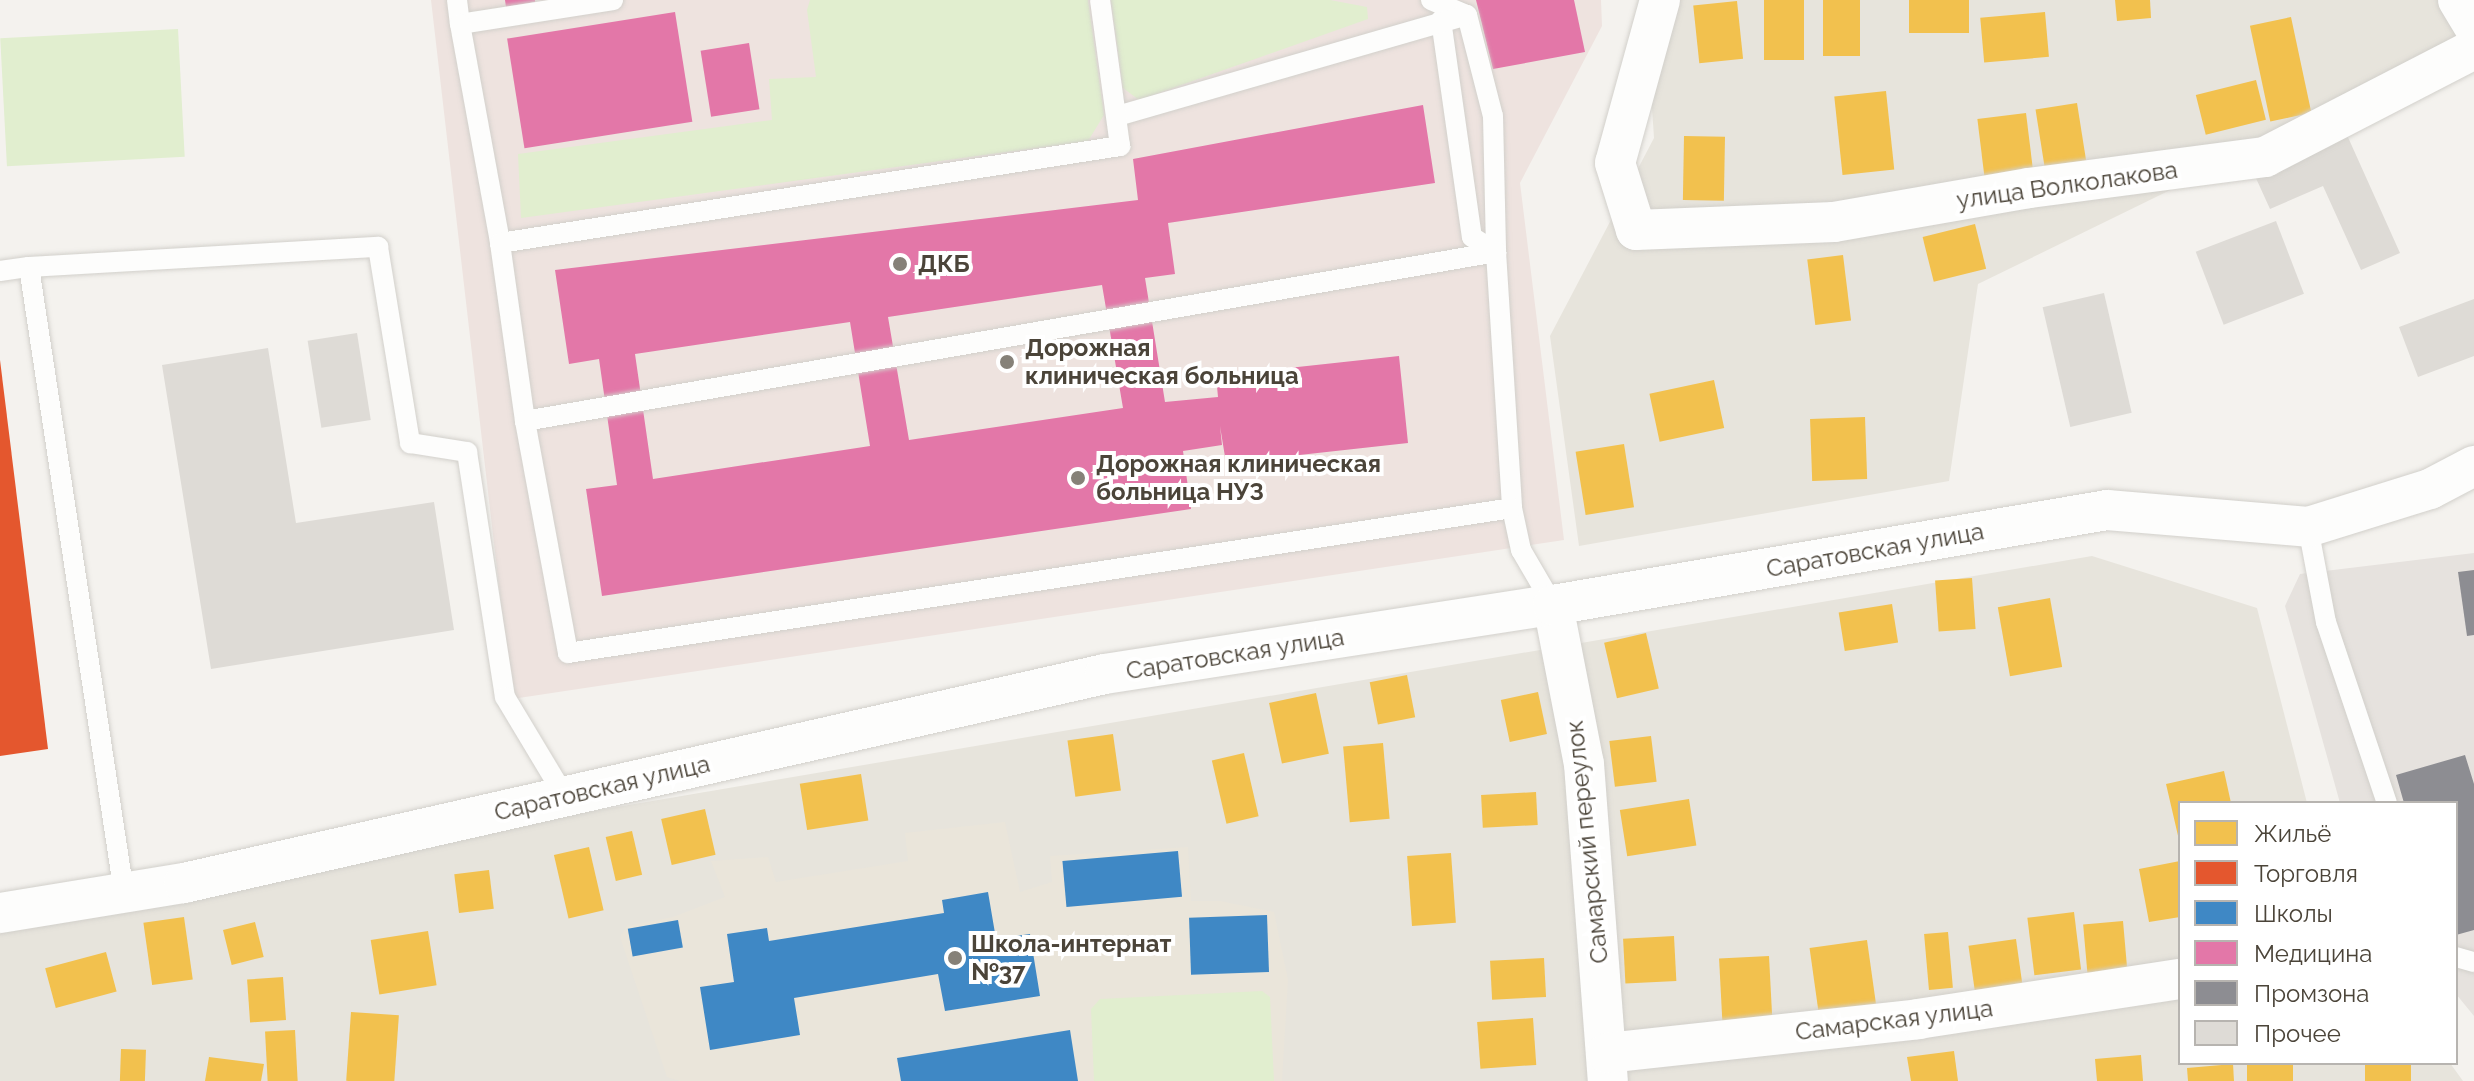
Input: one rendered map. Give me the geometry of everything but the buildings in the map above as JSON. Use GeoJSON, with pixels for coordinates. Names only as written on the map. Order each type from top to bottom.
{"type":"FeatureCollection","features":[{"type":"Feature","properties":{"kind":"street","name":"улица Волколакова"},"geometry":{"type":"LineString","coordinates":[[1660,0],[1615,163],[1636,230],[1834,222],[2029,188],[2265,157],[2474,49]]}},
{"type":"Feature","properties":{"kind":"street"},"geometry":{"type":"LineString","coordinates":[[2458,0],[2474,27]]}},
{"type":"Feature","properties":{"kind":"street","name":"Саратовская улица"},"geometry":{"type":"LineString","coordinates":[[0,913],[184,883],[1105,674],[1553,605],[2107,510],[2308,527],[2430,489],[2474,466]]}},
{"type":"Feature","properties":{"kind":"street","name":"Самарский переулок"},"geometry":{"type":"LineString","coordinates":[[1553,605],[1584,764],[1608,1067]]}},
{"type":"Feature","properties":{"kind":"street","name":"Самарская улица"},"geometry":{"type":"LineString","coordinates":[[1608,1067],[2178,979]]}},
{"type":"Feature","properties":{"kind":"lane"},"geometry":{"type":"LineString","coordinates":[[457,0],[500,243],[525,421],[568,653],[1512,508]]}},
{"type":"Feature","properties":{"kind":"lane"},"geometry":{"type":"LineString","coordinates":[[460,24],[613,0]]}},
{"type":"Feature","properties":{"kind":"lane"},"geometry":{"type":"LineString","coordinates":[[500,243],[1120,146],[1100,0]]}},
{"type":"Feature","properties":{"kind":"lane"},"geometry":{"type":"LineString","coordinates":[[1431,0],[1467,15]]}},
{"type":"Feature","properties":{"kind":"lane"},"geometry":{"type":"LineString","coordinates":[[1117,116],[1441,20],[1467,15]]}},
{"type":"Feature","properties":{"kind":"lane"},"geometry":{"type":"LineString","coordinates":[[1467,15],[1493,116],[1496,252],[1512,508],[1521,550],[1553,605]]}},
{"type":"Feature","properties":{"kind":"lane"},"geometry":{"type":"LineString","coordinates":[[1441,20],[1472,237],[1496,252]]}},
{"type":"Feature","properties":{"kind":"lane"},"geometry":{"type":"LineString","coordinates":[[0,271],[378,247],[410,443],[467,452],[505,697],[565,797]]}},
{"type":"Feature","properties":{"kind":"lane"},"geometry":{"type":"LineString","coordinates":[[525,421],[1496,252]]}},
{"type":"Feature","properties":{"kind":"lane"},"geometry":{"type":"LineString","coordinates":[[29,267],[124,893]]}},
{"type":"Feature","properties":{"kind":"lane"},"geometry":{"type":"LineString","coordinates":[[2308,527],[2326,622],[2386,801]]}},
{"type":"Feature","properties":{"kind":"shaded area","name":"Дорожная клиническая больница"},"geometry":{"type":"Polygon","coordinates":[[[431,0],[1601,0],[1602,26],[1520,183],[1564,540],[512,699],[431,0]]]}},
{"type":"Feature","properties":{"kind":"shaded area"},"geometry":{"type":"Polygon","coordinates":[[[1645,0],[2474,0],[2474,66],[2422,67],[1978,284],[1949,481],[1579,546],[1550,336],[1654,138],[1645,0]]]}},
{"type":"Feature","properties":{"kind":"shaded area"},"geometry":{"type":"Polygon","coordinates":[[[2474,553],[2474,1016],[2458,996],[2458,801],[2339,801],[2285,606],[2300,574],[2474,553]]]}},
{"type":"Feature","properties":{"kind":"shaded area"},"geometry":{"type":"Polygon","coordinates":[[[2092,556],[2257,608],[2306,801],[2178,801],[2178,1065],[2451,1065],[2463,1081],[0,1081],[0,912],[2092,556]]]}},
{"type":"Feature","properties":{"kind":"shaded area","name":"Школа-интернат №37"},"geometry":{"type":"Polygon","coordinates":[[[1005,822],[1020,892],[1052,882],[1050,856],[1188,847],[1191,901],[1220,901],[1274,912],[1288,980],[1282,1081],[680,1081],[667,1077],[620,937],[627,926],[673,917],[725,897],[711,861],[768,857],[776,882],[908,861],[905,833],[1005,822]]]}},
{"type":"Feature","properties":{"kind":"green space"},"geometry":{"type":"Polygon","coordinates":[[[810,0],[1088,0],[1104,115],[1088,141],[521,218],[518,154],[772,120],[769,79],[816,77],[807,10],[810,0]]]}},
{"type":"Feature","properties":{"kind":"green space"},"geometry":{"type":"Polygon","coordinates":[[[1111,0],[1330,0],[1367,7],[1368,19],[1139,100],[1123,88],[1111,0]]]}},
{"type":"Feature","properties":{"kind":"green space"},"geometry":{"type":"Polygon","coordinates":[[[178,29],[185,157],[7,166],[0,38],[178,29]]]}},
{"type":"Feature","properties":{"kind":"green space"},"geometry":{"type":"Polygon","coordinates":[[[1262,991],[1270,997],[1274,1081],[1094,1081],[1091,1009],[1100,999],[1262,991]]]}},
{"type":"Feature","properties":{"kind":"place","name":"ДКБ"},"geometry":{"type":"Point","coordinates":[900,264]}},
{"type":"Feature","properties":{"kind":"place","name":"Дорожная клиническая больница"},"geometry":{"type":"Point","coordinates":[1007,362]}},
{"type":"Feature","properties":{"kind":"place","name":"Дорожная клиническая больница НУЗ"},"geometry":{"type":"Point","coordinates":[1078,478]}},
{"type":"Feature","properties":{"kind":"place","name":"Школа-интернат №37"},"geometry":{"type":"Point","coordinates":[955,958]}}]}
